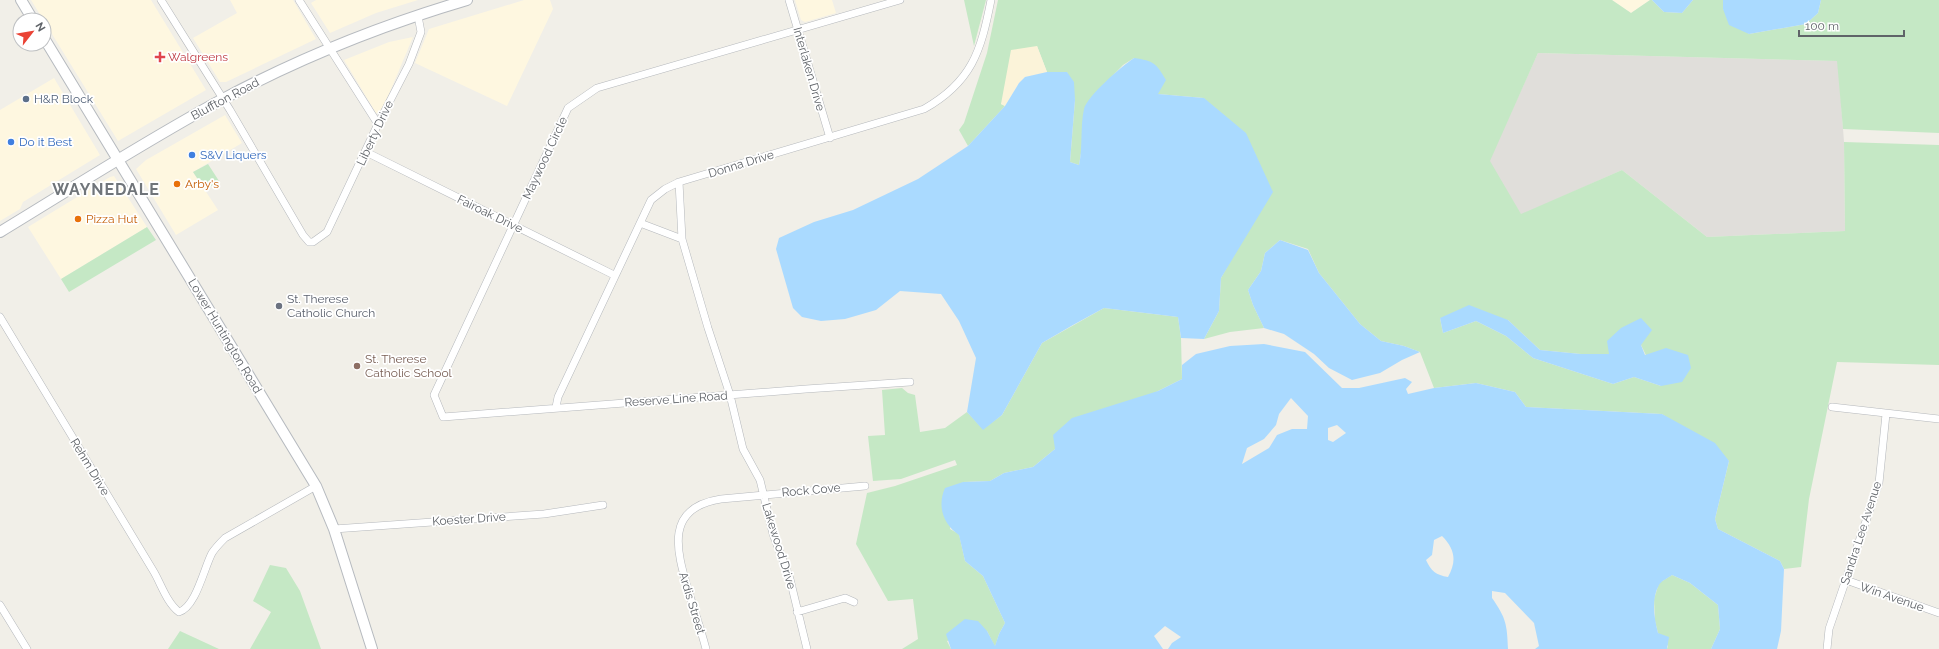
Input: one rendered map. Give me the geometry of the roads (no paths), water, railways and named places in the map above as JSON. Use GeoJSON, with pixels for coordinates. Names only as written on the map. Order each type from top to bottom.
{"type":"FeatureCollection","features":[{"type":"Feature","properties":{"kind":"main road"},"geometry":{"type":"LineString","coordinates":[[21,0],[28,12]]}},
{"type":"Feature","properties":{"kind":"main road","name":"Bluffton Road"},"geometry":{"type":"LineString","coordinates":[[0,232],[222,99],[329,48],[418,16],[438,4],[466,0]]}},
{"type":"Feature","properties":{"kind":"main road","name":"Lower Huntington Road"},"geometry":{"type":"LineString","coordinates":[[52,51],[316,486],[334,529],[372,649]]}},
{"type":"Feature","properties":{"kind":"street"},"geometry":{"type":"LineString","coordinates":[[161,0],[222,99]]}},
{"type":"Feature","properties":{"kind":"street"},"geometry":{"type":"LineString","coordinates":[[299,0],[378,124]]}},
{"type":"Feature","properties":{"kind":"street","name":"Interlaken Drive"},"geometry":{"type":"LineString","coordinates":[[789,0],[830,138]]}},
{"type":"Feature","properties":{"kind":"street","name":"Maywood Circle"},"geometry":{"type":"LineString","coordinates":[[443,417],[434,395],[568,108],[597,88],[900,0]]}},
{"type":"Feature","properties":{"kind":"street","name":"Donna Drive"},"geometry":{"type":"LineString","coordinates":[[556,407],[558,397],[614,275],[651,200],[680,182],[924,109],[945,97],[965,75],[979,51],[985,32],[991,0]]}},
{"type":"Feature","properties":{"kind":"street","name":"Liberty Drive"},"geometry":{"type":"LineString","coordinates":[[222,99],[303,236],[309,242],[313,242],[327,232],[378,124],[409,64],[420,38],[421,32],[418,16]]}},
{"type":"Feature","properties":{"kind":"street","name":"Fairoak Drive"},"geometry":{"type":"LineString","coordinates":[[366,152],[614,275]]}},
{"type":"Feature","properties":{"kind":"street","name":"Lakewood Drive"},"geometry":{"type":"LineString","coordinates":[[680,182],[682,240],[730,395],[743,449],[746,458],[758,476],[773,534],[790,579],[807,649]]}},
{"type":"Feature","properties":{"kind":"street"},"geometry":{"type":"LineString","coordinates":[[640,223],[682,240]]}},
{"type":"Feature","properties":{"kind":"street","name":"Rehm Drive"},"geometry":{"type":"LineString","coordinates":[[0,317],[154,572],[166,596],[175,609],[179,612],[183,611],[190,604],[212,553],[225,538],[316,486]]}},
{"type":"Feature","properties":{"kind":"street","name":"Reserve Line Road"},"geometry":{"type":"LineString","coordinates":[[443,417],[556,407],[910,382]]}},
{"type":"Feature","properties":{"kind":"street"},"geometry":{"type":"LineString","coordinates":[[1832,407],[1939,419]]}},
{"type":"Feature","properties":{"kind":"street","name":"Sandra Lee Avenue"},"geometry":{"type":"LineString","coordinates":[[1827,649],[1829,629],[1879,483],[1886,414]]}},
{"type":"Feature","properties":{"kind":"street","name":"Rock Cove"},"geometry":{"type":"LineString","coordinates":[[678,558],[679,532],[682,523],[693,509],[710,500],[763,494],[865,486]]}},
{"type":"Feature","properties":{"kind":"street","name":"Koester Drive"},"geometry":{"type":"LineString","coordinates":[[334,529],[544,514],[604,505]]}},
{"type":"Feature","properties":{"kind":"street","name":"Ardis Street"},"geometry":{"type":"LineString","coordinates":[[678,558],[706,649]]}},
{"type":"Feature","properties":{"kind":"street","name":"Win Avenue"},"geometry":{"type":"LineString","coordinates":[[1846,580],[1939,613]]}},
{"type":"Feature","properties":{"kind":"street"},"geometry":{"type":"LineString","coordinates":[[798,612],[845,598],[854,602]]}},
{"type":"Feature","properties":{"kind":"street"},"geometry":{"type":"LineString","coordinates":[[0,605],[27,649]]}},
{"type":"Feature","properties":{"kind":"water"},"geometry":{"type":"Polygon","coordinates":[[[1652,0],[1693,0],[1682,13],[1664,12],[1652,0]]]}},
{"type":"Feature","properties":{"kind":"water"},"geometry":{"type":"Polygon","coordinates":[[[1723,0],[1821,0],[1818,13],[1806,24],[1749,34],[1729,25],[1723,9],[1723,0]]]}},
{"type":"Feature","properties":{"kind":"water"},"geometry":{"type":"Polygon","coordinates":[[[1134,58],[1146,60],[1157,66],[1160,70],[1166,80],[1158,94],[1204,98],[1246,133],[1273,192],[1221,278],[1219,311],[1204,339],[1181,338],[1178,317],[1104,308],[1042,343],[1002,415],[983,430],[967,412],[976,358],[959,321],[941,294],[900,291],[876,310],[845,319],[821,321],[802,317],[793,308],[776,249],[779,238],[814,222],[853,210],[918,179],[968,146],[1005,106],[1019,83],[1025,77],[1047,72],[1067,72],[1074,82],[1075,100],[1070,162],[1079,165],[1082,123],[1084,109],[1087,103],[1098,89],[1134,58]]]}},
{"type":"Feature","properties":{"kind":"water"},"geometry":{"type":"Polygon","coordinates":[[[1280,240],[1308,250],[1319,273],[1360,324],[1381,341],[1404,346],[1420,352],[1402,360],[1380,373],[1352,380],[1329,368],[1314,354],[1284,334],[1264,328],[1253,305],[1248,290],[1261,271],[1265,253],[1280,240]]]}},
{"type":"Feature","properties":{"kind":"water"},"geometry":{"type":"Polygon","coordinates":[[[1469,305],[1508,320],[1540,350],[1581,354],[1609,354],[1607,341],[1621,328],[1641,318],[1652,330],[1641,345],[1645,355],[1666,348],[1688,355],[1691,368],[1682,382],[1661,386],[1634,377],[1613,384],[1533,358],[1506,336],[1476,321],[1443,333],[1440,318],[1469,305]]]}},
{"type":"Feature","properties":{"kind":"water"},"geometry":{"type":"Polygon","coordinates":[[[1264,344],[1305,352],[1342,388],[1359,388],[1405,378],[1412,382],[1406,389],[1408,394],[1434,388],[1476,383],[1515,392],[1526,407],[1662,414],[1715,443],[1729,461],[1715,519],[1718,529],[1780,561],[1784,569],[1781,631],[1777,649],[1711,649],[1720,629],[1718,605],[1690,583],[1672,575],[1659,585],[1656,590],[1654,602],[1654,614],[1658,633],[1669,637],[1667,649],[1535,649],[1539,646],[1534,623],[1505,593],[1492,591],[1492,598],[1505,622],[1508,649],[1168,649],[1172,643],[1181,637],[1165,626],[1154,636],[1163,649],[951,649],[946,634],[965,619],[978,621],[987,631],[995,646],[1005,623],[983,576],[965,561],[959,535],[953,531],[945,520],[942,501],[945,488],[963,482],[990,481],[1004,473],[1033,467],[1055,449],[1053,435],[1072,418],[1158,391],[1182,379],[1182,365],[1196,354],[1230,346],[1264,344]],[[1291,398],[1279,414],[1276,425],[1264,439],[1247,448],[1242,464],[1269,448],[1277,435],[1292,429],[1307,429],[1308,416],[1291,398]],[[1337,425],[1328,428],[1328,440],[1333,442],[1346,433],[1337,425]],[[1442,536],[1434,540],[1432,555],[1426,560],[1434,572],[1448,577],[1453,566],[1452,550],[1442,536]]]}},
{"type":"Feature","properties":{"kind":"place","name":"Walgreens"},"geometry":{"type":"Point","coordinates":[160,57]}},
{"type":"Feature","properties":{"kind":"place","name":"H&R Block"},"geometry":{"type":"Point","coordinates":[26,99]}},
{"type":"Feature","properties":{"kind":"place","name":"Do it Best"},"geometry":{"type":"Point","coordinates":[11,142]}},
{"type":"Feature","properties":{"kind":"place","name":"S&V Liquers"},"geometry":{"type":"Point","coordinates":[192,155]}},
{"type":"Feature","properties":{"kind":"place","name":"Arby's"},"geometry":{"type":"Point","coordinates":[177,184]}},
{"type":"Feature","properties":{"kind":"place","name":"Pizza Hut"},"geometry":{"type":"Point","coordinates":[78,219]}},
{"type":"Feature","properties":{"kind":"place","name":"St. Therese Catholic Church"},"geometry":{"type":"Point","coordinates":[279,306]}},
{"type":"Feature","properties":{"kind":"place","name":"St. Therese Catholic School"},"geometry":{"type":"Point","coordinates":[357,366]}},
{"type":"Feature","properties":{"kind":"district","name":"WAYNEDALE"},"geometry":{"type":"Point","coordinates":[106,189]}}]}
